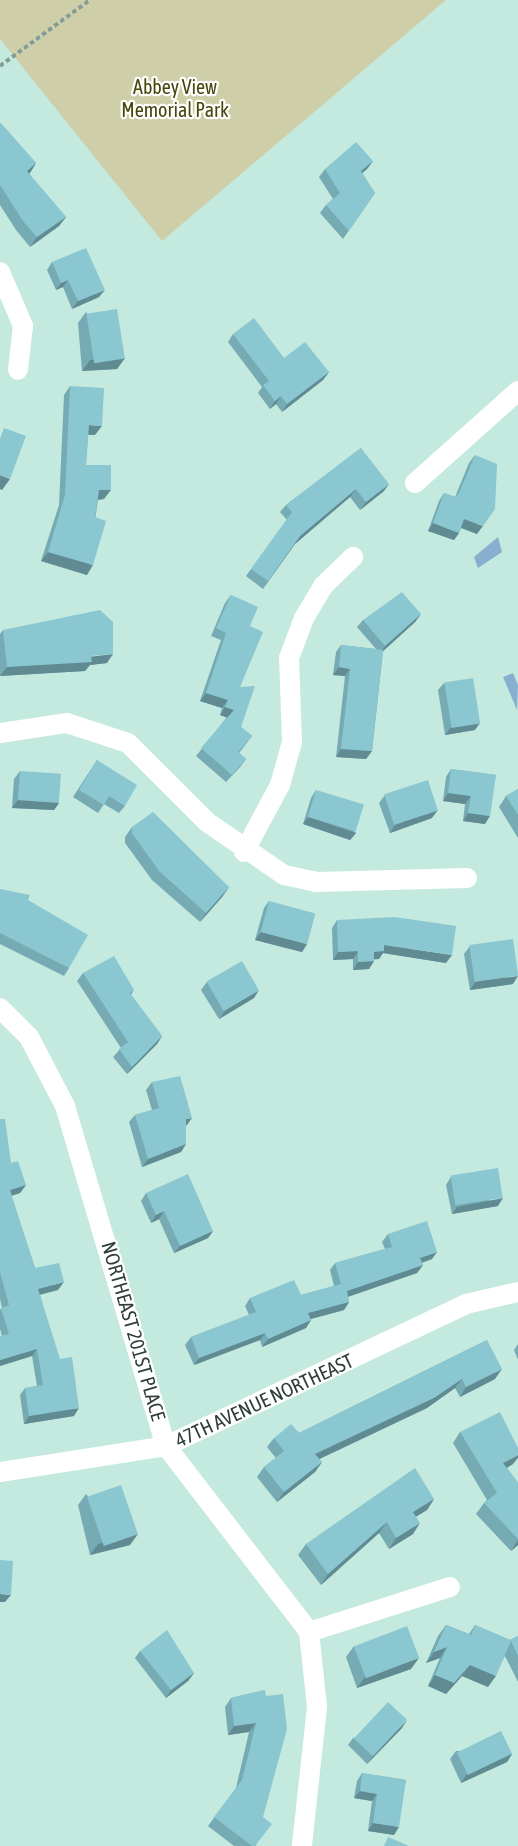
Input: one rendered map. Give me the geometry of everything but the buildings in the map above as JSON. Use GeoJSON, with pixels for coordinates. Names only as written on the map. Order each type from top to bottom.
{"type":"FeatureCollection","features":[{"type":"Feature","properties":{"kind":"street"},"geometry":{"type":"LineString","coordinates":[[0,272],[23,326],[18,370]]}},
{"type":"Feature","properties":{"kind":"street"},"geometry":{"type":"LineString","coordinates":[[415,483],[518,391]]}},
{"type":"Feature","properties":{"kind":"street"},"geometry":{"type":"LineString","coordinates":[[244,852],[280,785],[292,742],[289,658],[304,618],[323,586],[353,557]]}},
{"type":"Feature","properties":{"kind":"street"},"geometry":{"type":"LineString","coordinates":[[0,733],[67,723],[128,743],[244,852],[284,875],[316,882],[467,878]]}},
{"type":"Feature","properties":{"kind":"street","name":"NORTHEAST 201ST PLACE"},"geometry":{"type":"LineString","coordinates":[[0,1008],[29,1037],[65,1106],[166,1446],[309,1632]]}},
{"type":"Feature","properties":{"kind":"street","name":"47TH AVENUE NORTHEAST"},"geometry":{"type":"LineString","coordinates":[[0,1472],[166,1446],[466,1304],[518,1292]]}},
{"type":"Feature","properties":{"kind":"street"},"geometry":{"type":"LineString","coordinates":[[302,1846],[317,1707],[309,1632],[450,1587]]}},
{"type":"Feature","properties":{"kind":"path"},"geometry":{"type":"LineString","coordinates":[[0,66],[90,0]]}},
{"type":"Feature","properties":{"kind":"green space","name":"Abbey View Memorial Park"},"geometry":{"type":"Polygon","coordinates":[[[0,0],[446,0],[162,241],[0,39],[0,0]]]}},
{"type":"Feature","properties":{"kind":"water"},"geometry":{"type":"Polygon","coordinates":[[[498,537],[502,552],[478,568],[474,557],[498,537]]]}},
{"type":"Feature","properties":{"kind":"water"},"geometry":{"type":"Polygon","coordinates":[[[513,673],[518,685],[517,710],[503,677],[513,673]]]}}]}
